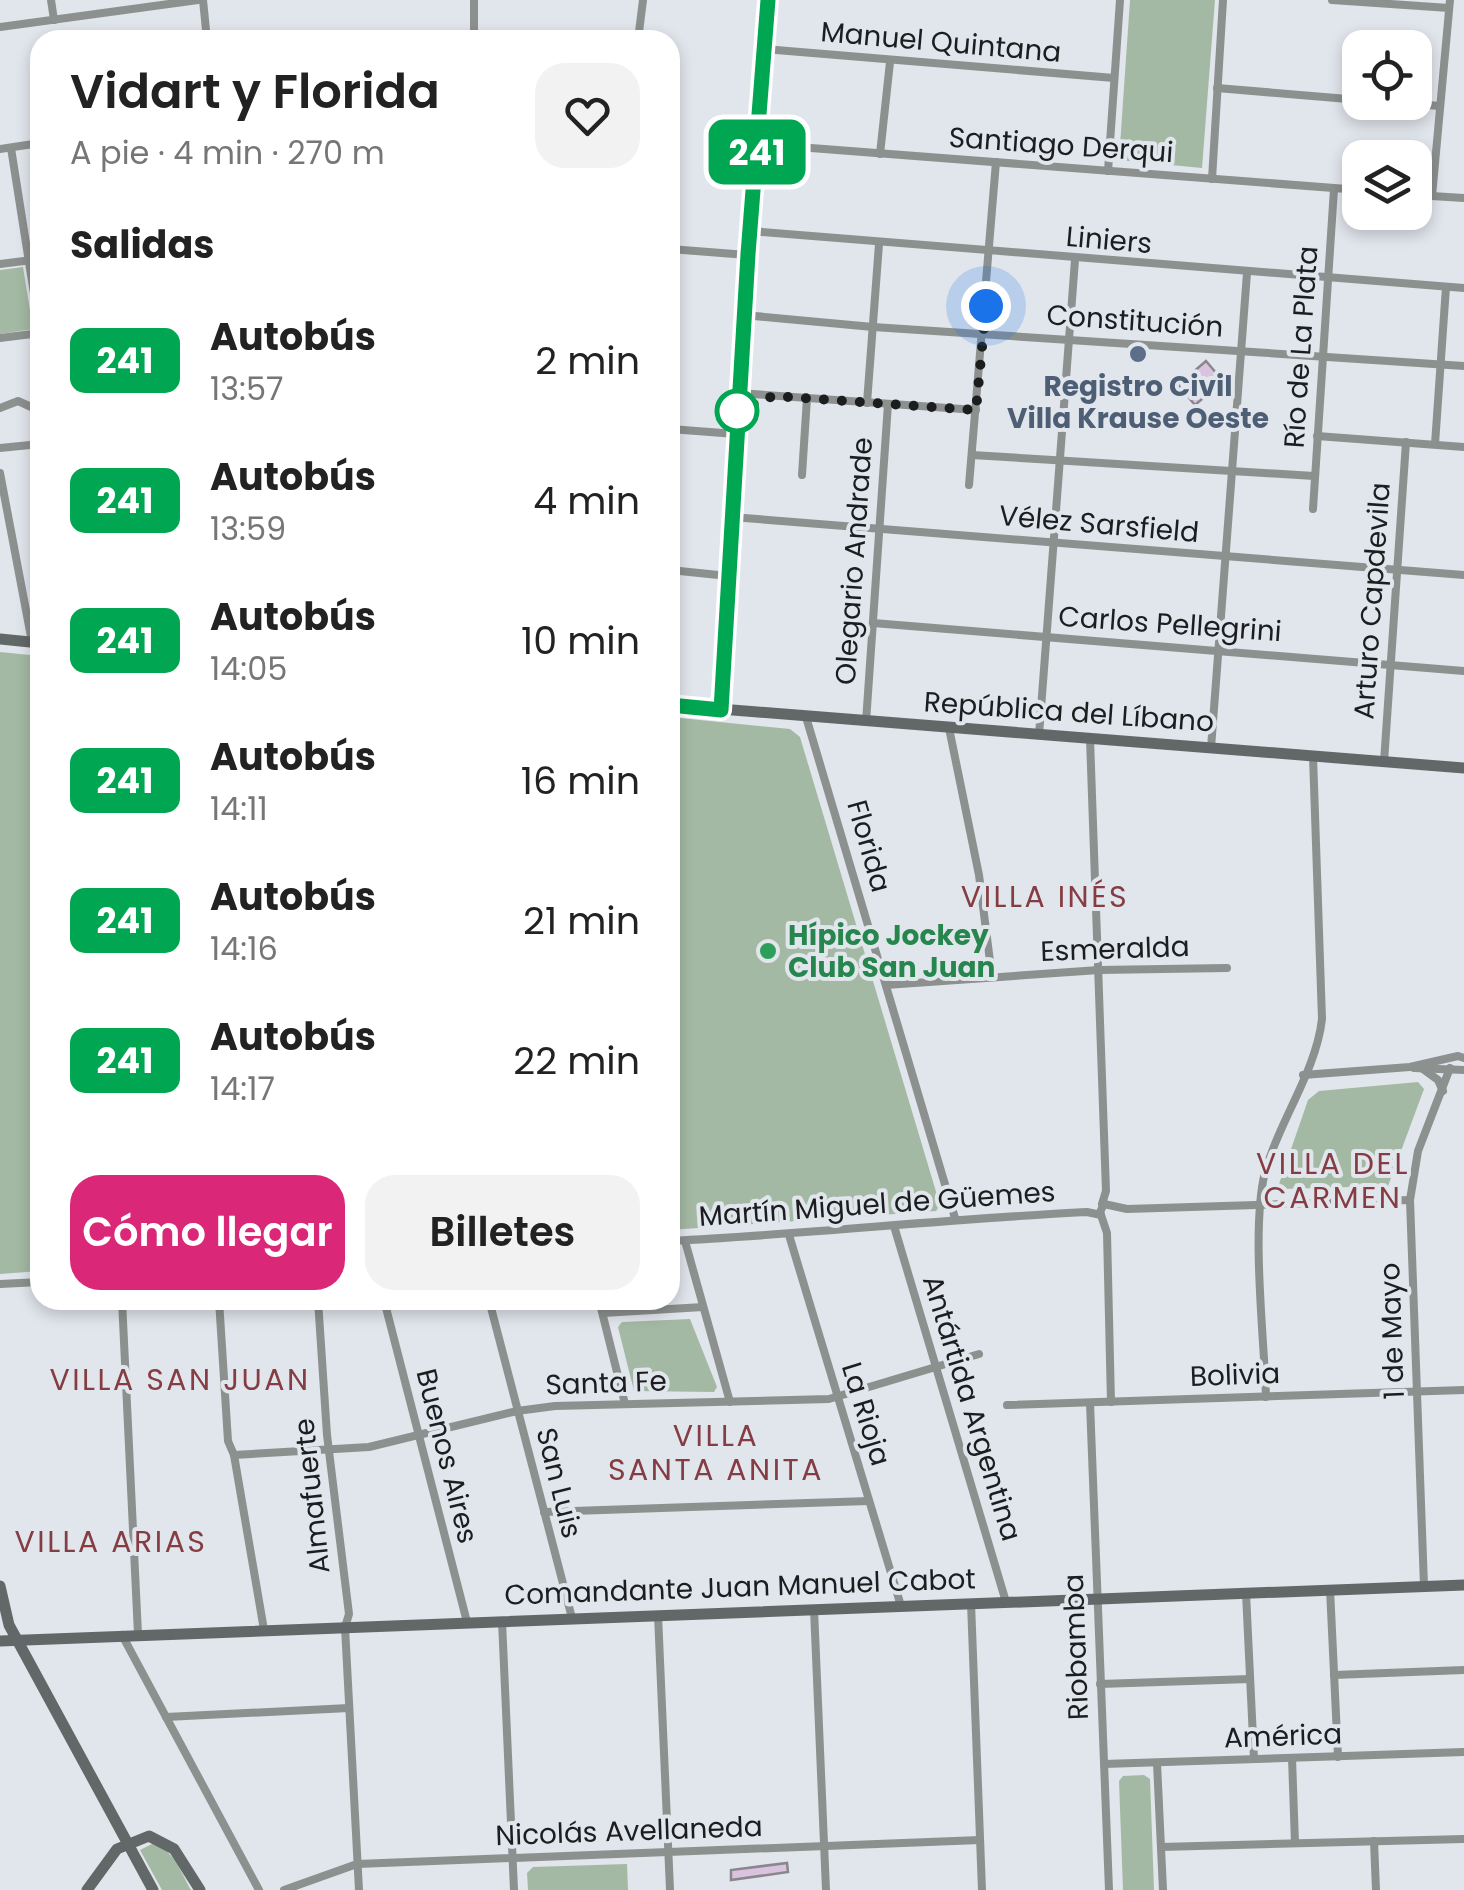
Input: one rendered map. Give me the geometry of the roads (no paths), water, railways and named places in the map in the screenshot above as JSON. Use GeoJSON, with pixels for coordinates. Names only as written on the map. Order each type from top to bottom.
{"type":"FeatureCollection","features":[{"type":"Feature","properties":{"kind":"main road"},"geometry":{"type":"LineString","coordinates":[[721,710],[738,393],[768,0]]}},
{"type":"Feature","properties":{"kind":"main road"},"geometry":{"type":"LineString","coordinates":[[0,639],[30,642]]}},
{"type":"Feature","properties":{"kind":"main road","name":"República del Líbano"},"geometry":{"type":"LineString","coordinates":[[680,706],[1464,768]]}},
{"type":"Feature","properties":{"kind":"main road","name":"Comandante Juan Manuel Cabot"},"geometry":{"type":"LineString","coordinates":[[0,1641],[1464,1584]]}},
{"type":"Feature","properties":{"kind":"main road"},"geometry":{"type":"LineString","coordinates":[[0,1586],[9,1625],[153,1890]]}},
{"type":"Feature","properties":{"kind":"main road"},"geometry":{"type":"LineString","coordinates":[[87,1890],[110,1856],[128,1843],[149,1836],[169,1844],[200,1890]]}},
{"type":"Feature","properties":{"kind":"main road"},"geometry":{"type":"LineString","coordinates":[[101,1872],[106,1890]]}},
{"type":"Feature","properties":{"kind":"street"},"geometry":{"type":"LineString","coordinates":[[51,0],[54,20]]}},
{"type":"Feature","properties":{"kind":"street"},"geometry":{"type":"LineString","coordinates":[[0,27],[200,0],[205,30]]}},
{"type":"Feature","properties":{"kind":"street"},"geometry":{"type":"LineString","coordinates":[[474,0],[474,30]]}},
{"type":"Feature","properties":{"kind":"street"},"geometry":{"type":"LineString","coordinates":[[639,30],[643,0]]}},
{"type":"Feature","properties":{"kind":"street"},"geometry":{"type":"LineString","coordinates":[[1108,171],[1120,0]]}},
{"type":"Feature","properties":{"kind":"street"},"geometry":{"type":"LineString","coordinates":[[1212,179],[1223,0]]}},
{"type":"Feature","properties":{"kind":"street"},"geometry":{"type":"LineString","coordinates":[[1332,0],[1450,4],[1432,196],[1464,198]]}},
{"type":"Feature","properties":{"kind":"street","name":"Manuel Quintana"},"geometry":{"type":"LineString","coordinates":[[764,49],[1114,78]]}},
{"type":"Feature","properties":{"kind":"street"},"geometry":{"type":"LineString","coordinates":[[880,154],[890,62]]}},
{"type":"Feature","properties":{"kind":"street"},"geometry":{"type":"LineString","coordinates":[[1218,88],[1342,98]]}},
{"type":"Feature","properties":{"kind":"street"},"geometry":{"type":"LineString","coordinates":[[1432,105],[1439,106]]}},
{"type":"Feature","properties":{"kind":"street","name":"Santiago Derqui"},"geometry":{"type":"LineString","coordinates":[[758,144],[1342,189]]}},
{"type":"Feature","properties":{"kind":"street"},"geometry":{"type":"LineString","coordinates":[[0,149],[30,145]]}},
{"type":"Feature","properties":{"kind":"street"},"geometry":{"type":"LineString","coordinates":[[11,148],[30,268]]}},
{"type":"Feature","properties":{"kind":"street"},"geometry":{"type":"LineString","coordinates":[[969,485],[996,162]]}},
{"type":"Feature","properties":{"kind":"street","name":"Río de La Plata"},"geometry":{"type":"LineString","coordinates":[[1313,509],[1334,188]]}},
{"type":"Feature","properties":{"kind":"street","name":"Liniers"},"geometry":{"type":"LineString","coordinates":[[750,231],[1075,260],[1464,288]]}},
{"type":"Feature","properties":{"kind":"street","name":"Olegario Andrade"},"geometry":{"type":"LineString","coordinates":[[866,403],[879,244]]}},
{"type":"Feature","properties":{"kind":"street"},"geometry":{"type":"LineString","coordinates":[[680,250],[748,254]]}},
{"type":"Feature","properties":{"kind":"street"},"geometry":{"type":"LineString","coordinates":[[1039,735],[1075,260]]}},
{"type":"Feature","properties":{"kind":"street"},"geometry":{"type":"LineString","coordinates":[[0,264],[29,261]]}},
{"type":"Feature","properties":{"kind":"street"},"geometry":{"type":"LineString","coordinates":[[1212,748],[1247,273]]}},
{"type":"Feature","properties":{"kind":"street"},"geometry":{"type":"LineString","coordinates":[[1435,444],[1446,287]]}},
{"type":"Feature","properties":{"kind":"street","name":"Constitución"},"geometry":{"type":"LineString","coordinates":[[744,315],[1464,366]]}},
{"type":"Feature","properties":{"kind":"street"},"geometry":{"type":"LineString","coordinates":[[0,338],[30,334]]}},
{"type":"Feature","properties":{"kind":"street"},"geometry":{"type":"LineString","coordinates":[[738,393],[976,410]]}},
{"type":"Feature","properties":{"kind":"street"},"geometry":{"type":"LineString","coordinates":[[802,475],[807,398]]}},
{"type":"Feature","properties":{"kind":"street"},"geometry":{"type":"LineString","coordinates":[[0,408],[18,401],[30,406]]}},
{"type":"Feature","properties":{"kind":"street","name":"Olegario Andrade"},"geometry":{"type":"LineString","coordinates":[[866,722],[888,404]]}},
{"type":"Feature","properties":{"kind":"street"},"geometry":{"type":"LineString","coordinates":[[680,430],[736,434]]}},
{"type":"Feature","properties":{"kind":"street"},"geometry":{"type":"LineString","coordinates":[[1317,436],[1464,446]]}},
{"type":"Feature","properties":{"kind":"street","name":"Arturo Capdevila"},"geometry":{"type":"LineString","coordinates":[[1384,762],[1406,442]]}},
{"type":"Feature","properties":{"kind":"street"},"geometry":{"type":"LineString","coordinates":[[0,448],[30,445]]}},
{"type":"Feature","properties":{"kind":"street"},"geometry":{"type":"LineString","coordinates":[[972,455],[1314,476]]}},
{"type":"Feature","properties":{"kind":"street"},"geometry":{"type":"LineString","coordinates":[[0,473],[30,614]]}},
{"type":"Feature","properties":{"kind":"street","name":"Vélez Sarsfield"},"geometry":{"type":"LineString","coordinates":[[731,516],[1464,574]]}},
{"type":"Feature","properties":{"kind":"street"},"geometry":{"type":"LineString","coordinates":[[680,571],[728,576]]}},
{"type":"Feature","properties":{"kind":"street","name":"Carlos Pellegrini"},"geometry":{"type":"LineString","coordinates":[[873,622],[1464,671]]}},
{"type":"Feature","properties":{"kind":"street","name":"Florida"},"geometry":{"type":"LineString","coordinates":[[806,717],[955,1218]]}},
{"type":"Feature","properties":{"kind":"street"},"geometry":{"type":"LineString","coordinates":[[949,728],[979,875],[992,977]]}},
{"type":"Feature","properties":{"kind":"street"},"geometry":{"type":"LineString","coordinates":[[1090,739],[1111,1402]]}},
{"type":"Feature","properties":{"kind":"street"},"geometry":{"type":"LineString","coordinates":[[1266,1397],[1260,1205],[1274,1141],[1322,1019],[1313,756]]}},
{"type":"Feature","properties":{"kind":"street","name":"Esmeralda"},"geometry":{"type":"LineString","coordinates":[[886,985],[1099,970],[1227,968]]}},
{"type":"Feature","properties":{"kind":"street"},"geometry":{"type":"LineString","coordinates":[[1303,1075],[1459,1061]]}},
{"type":"Feature","properties":{"kind":"street"},"geometry":{"type":"LineString","coordinates":[[1410,1067],[1423,1069],[1459,1061]]}},
{"type":"Feature","properties":{"kind":"street","name":"1 de Mayo"},"geometry":{"type":"LineString","coordinates":[[1424,1586],[1410,1200],[1418,1151],[1459,1061]]}},
{"type":"Feature","properties":{"kind":"street"},"geometry":{"type":"LineString","coordinates":[[1423,1069],[1438,1080],[1443,1092]]}},
{"type":"Feature","properties":{"kind":"street","name":"Martín Miguel de Güemes"},"geometry":{"type":"LineString","coordinates":[[680,1240],[790,1235],[955,1218],[1410,1200]]}},
{"type":"Feature","properties":{"kind":"street","name":"Antártida Argentina"},"geometry":{"type":"LineString","coordinates":[[894,1226],[1006,1602]]}},
{"type":"Feature","properties":{"kind":"street","name":"La Rioja"},"geometry":{"type":"LineString","coordinates":[[790,1235],[901,1606]]}},
{"type":"Feature","properties":{"kind":"street"},"geometry":{"type":"LineString","coordinates":[[685,1240],[730,1402]]}},
{"type":"Feature","properties":{"kind":"street"},"geometry":{"type":"LineString","coordinates":[[0,1284],[30,1282]]}},
{"type":"Feature","properties":{"kind":"street"},"geometry":{"type":"LineString","coordinates":[[680,1308],[703,1306]]}},
{"type":"Feature","properties":{"kind":"street"},"geometry":{"type":"LineString","coordinates":[[122,1310],[138,1634]]}},
{"type":"Feature","properties":{"kind":"street"},"geometry":{"type":"LineString","coordinates":[[221,1310],[228,1441],[234,1456],[264,1630]]}},
{"type":"Feature","properties":{"kind":"street","name":"Almafuerte"},"geometry":{"type":"LineString","coordinates":[[319,1310],[328,1450],[349,1614],[345,1627],[358,1890]]}},
{"type":"Feature","properties":{"kind":"street","name":"Buenos Aires"},"geometry":{"type":"LineString","coordinates":[[387,1310],[467,1622]]}},
{"type":"Feature","properties":{"kind":"street","name":"San Luis"},"geometry":{"type":"LineString","coordinates":[[492,1310],[572,1618]]}},
{"type":"Feature","properties":{"kind":"street"},"geometry":{"type":"LineString","coordinates":[[601,1310],[626,1404]]}},
{"type":"Feature","properties":{"kind":"street"},"geometry":{"type":"LineString","coordinates":[[602,1313],[645,1310]]}},
{"type":"Feature","properties":{"kind":"street","name":"Santa Fe"},"geometry":{"type":"LineString","coordinates":[[234,1456],[369,1447],[518,1411],[838,1396],[978,1354]]}},
{"type":"Feature","properties":{"kind":"street","name":"Bolivia"},"geometry":{"type":"LineString","coordinates":[[1007,1405],[1464,1390]]}},
{"type":"Feature","properties":{"kind":"street","name":"Riobamba"},"geometry":{"type":"LineString","coordinates":[[1090,1402],[1109,1890]]}},
{"type":"Feature","properties":{"kind":"street"},"geometry":{"type":"LineString","coordinates":[[544,1512],[869,1501]]}},
{"type":"Feature","properties":{"kind":"street"},"geometry":{"type":"LineString","coordinates":[[1330,1590],[1338,1757]]}},
{"type":"Feature","properties":{"kind":"street"},"geometry":{"type":"LineString","coordinates":[[1246,1593],[1254,1760]]}},
{"type":"Feature","properties":{"kind":"street"},"geometry":{"type":"LineString","coordinates":[[971,1603],[982,1890]]}},
{"type":"Feature","properties":{"kind":"street"},"geometry":{"type":"LineString","coordinates":[[814,1609],[826,1890]]}},
{"type":"Feature","properties":{"kind":"street"},"geometry":{"type":"LineString","coordinates":[[658,1615],[670,1890]]}},
{"type":"Feature","properties":{"kind":"street"},"geometry":{"type":"LineString","coordinates":[[502,1621],[514,1890]]}},
{"type":"Feature","properties":{"kind":"street"},"geometry":{"type":"LineString","coordinates":[[122,1635],[259,1890]]}},
{"type":"Feature","properties":{"kind":"street"},"geometry":{"type":"LineString","coordinates":[[1334,1675],[1464,1670]]}},
{"type":"Feature","properties":{"kind":"street"},"geometry":{"type":"LineString","coordinates":[[1100,1684],[1250,1679]]}},
{"type":"Feature","properties":{"kind":"street"},"geometry":{"type":"LineString","coordinates":[[166,1717],[349,1708]]}},
{"type":"Feature","properties":{"kind":"street","name":"América"},"geometry":{"type":"LineString","coordinates":[[1104,1764],[1464,1752]]}},
{"type":"Feature","properties":{"kind":"street"},"geometry":{"type":"LineString","coordinates":[[1292,1758],[1295,1844]]}},
{"type":"Feature","properties":{"kind":"street"},"geometry":{"type":"LineString","coordinates":[[1157,1763],[1164,1890]]}},
{"type":"Feature","properties":{"kind":"street"},"geometry":{"type":"LineString","coordinates":[[1161,1847],[1464,1839]]}},
{"type":"Feature","properties":{"kind":"street","name":"Nicolás Avellaneda"},"geometry":{"type":"LineString","coordinates":[[284,1890],[357,1864],[980,1840]]}},
{"type":"Feature","properties":{"kind":"street"},"geometry":{"type":"LineString","coordinates":[[1374,1841],[1376,1890]]}},
{"type":"Feature","properties":{"kind":"place","name":"Registro Civil Villa Krause Oeste"},"geometry":{"type":"Point","coordinates":[1138,354]}},
{"type":"Feature","properties":{"kind":"place","name":"Hípico Jockey Club San Juan"},"geometry":{"type":"Point","coordinates":[768,951]}},
{"type":"Feature","properties":{"kind":"district","name":"VILLA INÉS"},"geometry":{"type":"Point","coordinates":[1045,896]}},
{"type":"Feature","properties":{"kind":"district","name":"VILLA DEL CARMEN"},"geometry":{"type":"Point","coordinates":[1333,1180]}},
{"type":"Feature","properties":{"kind":"district","name":"VILLA SAN JUAN"},"geometry":{"type":"Point","coordinates":[180,1379]}},
{"type":"Feature","properties":{"kind":"district","name":"VILLA SANTA ANITA"},"geometry":{"type":"Point","coordinates":[716,1452]}},
{"type":"Feature","properties":{"kind":"district","name":"VILLA ARIAS"},"geometry":{"type":"Point","coordinates":[111,1541]}}]}
